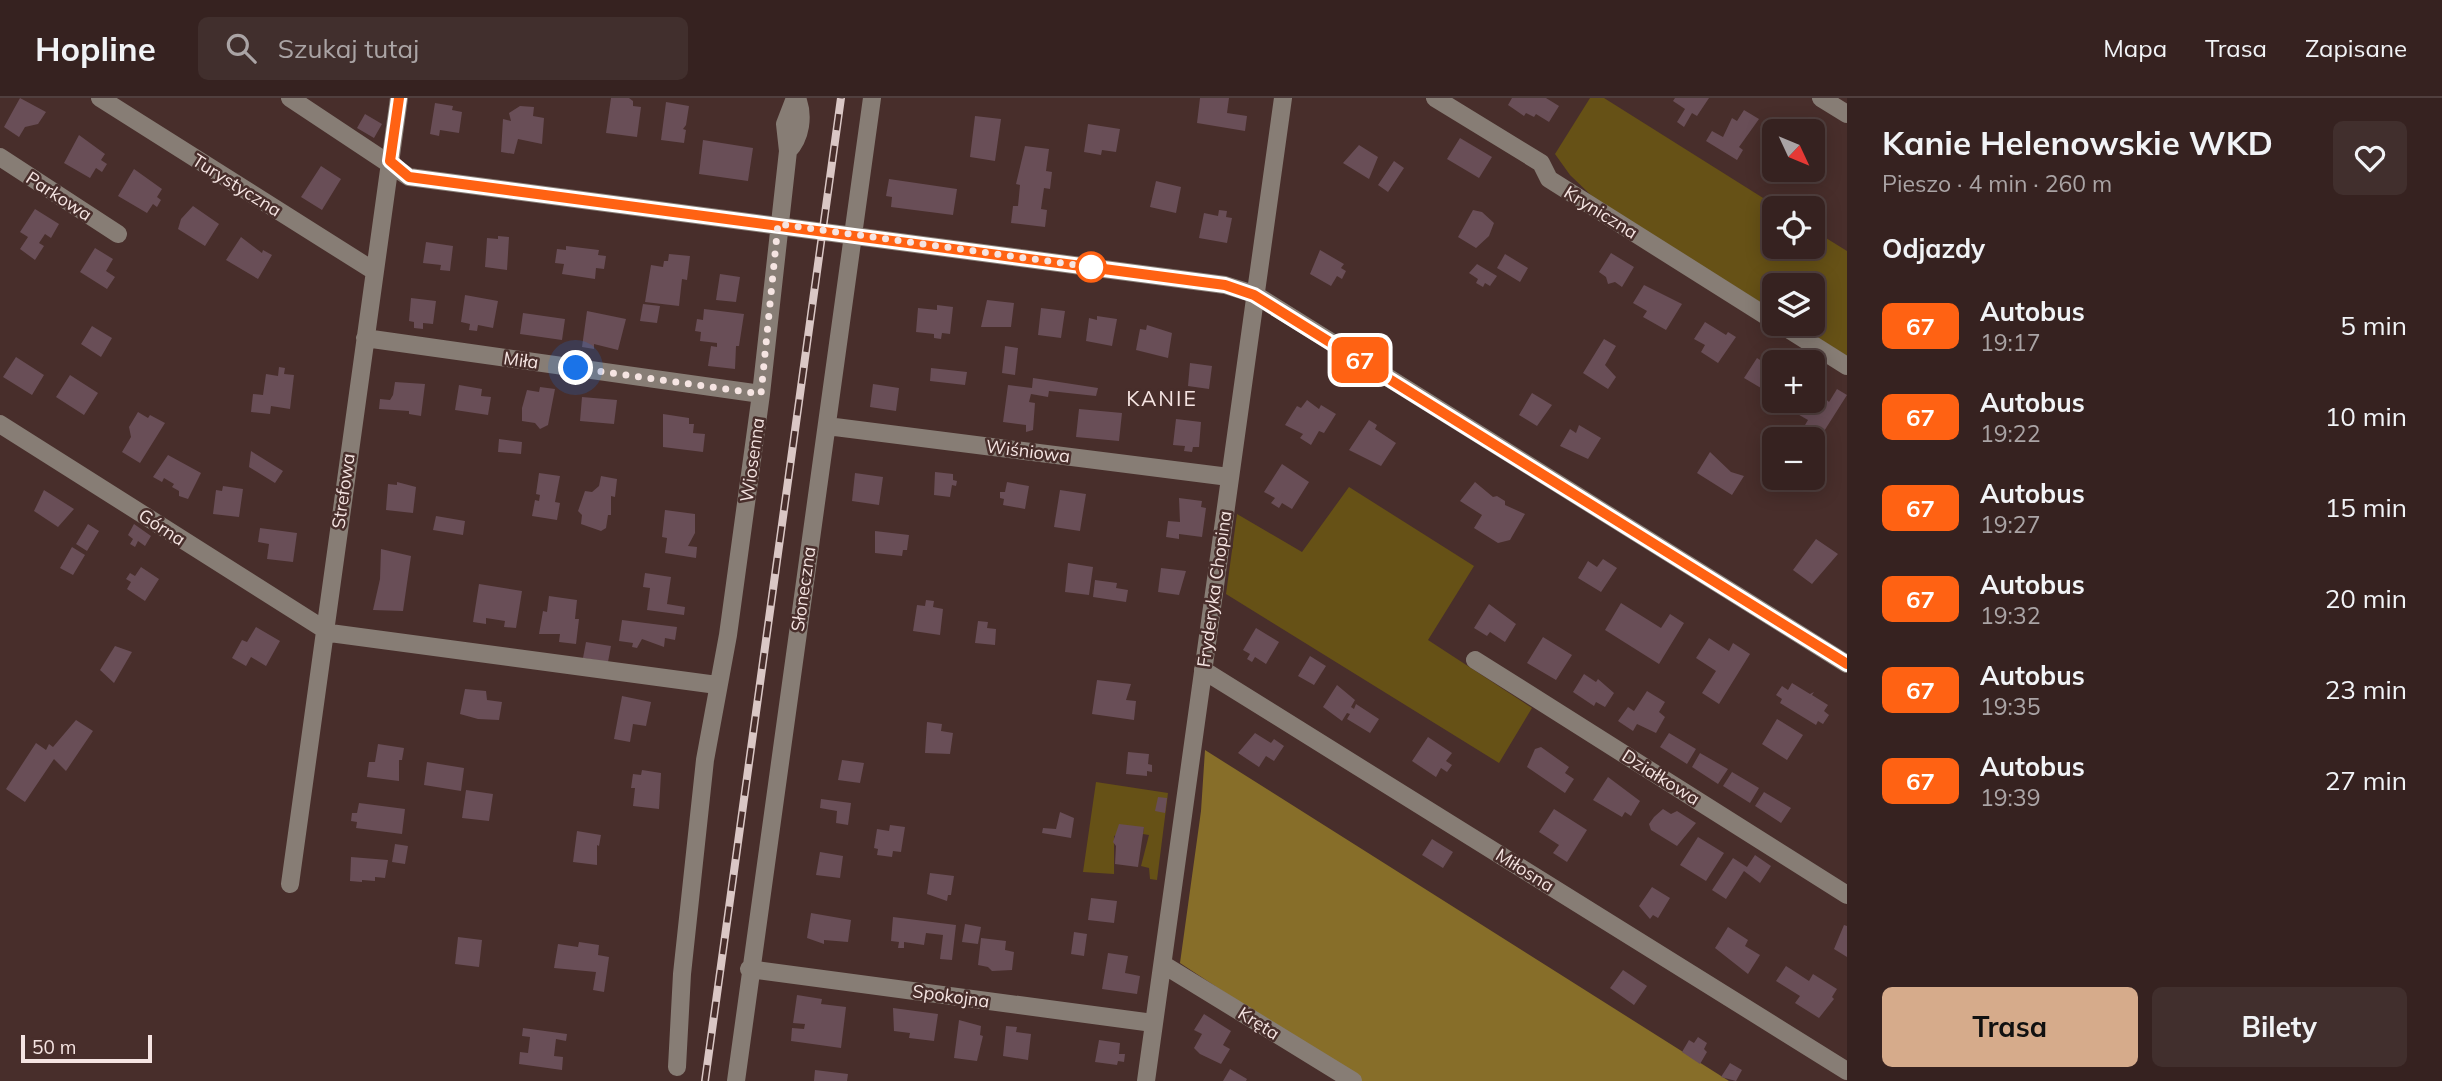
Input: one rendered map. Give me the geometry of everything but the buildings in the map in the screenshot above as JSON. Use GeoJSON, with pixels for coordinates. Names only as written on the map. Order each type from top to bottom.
{"type":"FeatureCollection","features":[{"type":"Feature","properties":{"kind":"street","name":"Turystyczna"},"geometry":{"type":"LineString","coordinates":[[100,98],[374,271]]}},
{"type":"Feature","properties":{"kind":"street"},"geometry":{"type":"LineString","coordinates":[[290,98],[390,161],[409,177],[1225,285],[1254,295],[1847,664]]}},
{"type":"Feature","properties":{"kind":"street","name":"Strefowa"},"geometry":{"type":"LineString","coordinates":[[290,884],[398,98]]}},
{"type":"Feature","properties":{"kind":"street","name":"Wiosenna"},"geometry":{"type":"LineString","coordinates":[[677,1067],[682,974],[705,760],[728,635],[761,394],[788,151],[797,139],[800,122],[796,98]]}},
{"type":"Feature","properties":{"kind":"street","name":"Słoneczna"},"geometry":{"type":"LineString","coordinates":[[736,1081],[749,969],[872,98]]}},
{"type":"Feature","properties":{"kind":"street","name":"Fryderyka Chopina"},"geometry":{"type":"LineString","coordinates":[[1146,1081],[1283,98]]}},
{"type":"Feature","properties":{"kind":"street","name":"Kryniczna"},"geometry":{"type":"LineString","coordinates":[[1435,98],[1541,163],[1549,179],[1762,313]]}},
{"type":"Feature","properties":{"kind":"street"},"geometry":{"type":"LineString","coordinates":[[1821,98],[1847,114]]}},
{"type":"Feature","properties":{"kind":"street","name":"Parkowa"},"geometry":{"type":"LineString","coordinates":[[0,158],[118,234]]}},
{"type":"Feature","properties":{"kind":"street"},"geometry":{"type":"LineString","coordinates":[[1799,336],[1847,366]]}},
{"type":"Feature","properties":{"kind":"street","name":"Miła"},"geometry":{"type":"LineString","coordinates":[[365,338],[761,394]]}},
{"type":"Feature","properties":{"kind":"street","name":"Górna"},"geometry":{"type":"LineString","coordinates":[[0,424],[324,631]]}},
{"type":"Feature","properties":{"kind":"street","name":"Wiśniowa"},"geometry":{"type":"LineString","coordinates":[[827,426],[1229,477]]}},
{"type":"Feature","properties":{"kind":"street"},"geometry":{"type":"LineString","coordinates":[[324,631],[335,635],[717,685]]}},
{"type":"Feature","properties":{"kind":"street","name":"Działkowa"},"geometry":{"type":"LineString","coordinates":[[1475,660],[1847,895]]}},
{"type":"Feature","properties":{"kind":"street","name":"Miłosna"},"geometry":{"type":"LineString","coordinates":[[1203,670],[1847,1071]]}},
{"type":"Feature","properties":{"kind":"street","name":"Kręta"},"geometry":{"type":"LineString","coordinates":[[1164,964],[1353,1081]]}},
{"type":"Feature","properties":{"kind":"street","name":"Spokojna"},"geometry":{"type":"LineString","coordinates":[[749,969],[1153,1023]]}},
{"type":"Feature","properties":{"kind":"shaded area"},"geometry":{"type":"Polygon","coordinates":[[[1590,98],[1604,98],[1762,197],[1762,259],[1825,259],[1825,237],[1847,251],[1847,356],[1814,336],[1825,336],[1825,273],[1762,273],[1762,303],[1595,199],[1570,175],[1555,154],[1590,98]]]}},
{"type":"Feature","properties":{"kind":"shaded area"},"geometry":{"type":"Polygon","coordinates":[[[1349,487],[1474,566],[1428,640],[1532,708],[1499,763],[1226,594],[1237,514],[1302,552],[1349,487]]]}},
{"type":"Feature","properties":{"kind":"shaded area"},"geometry":{"type":"Polygon","coordinates":[[[1205,750],[1729,1081],[1360,1081],[1180,963],[1201,811],[1205,750]]]}},
{"type":"Feature","properties":{"kind":"shaded area"},"geometry":{"type":"Polygon","coordinates":[[[1096,782],[1168,793],[1157,880],[1150,879],[1149,868],[1141,866],[1149,835],[1143,834],[1144,827],[1114,836],[1114,874],[1083,872],[1096,782]]]}},
{"type":"Feature","properties":{"kind":"railway"},"geometry":{"type":"LineString","coordinates":[[705,1081],[841,98]]}},
{"type":"Feature","properties":{"kind":"bus line","name":"67"},"geometry":{"type":"LineString","coordinates":[[399,98],[390,161],[409,177],[1225,285],[1254,295],[1847,664]]}},
{"type":"Feature","properties":{"kind":"district","name":"KANIE"},"geometry":{"type":"Point","coordinates":[1162,398]}},
{"type":"Feature","properties":{"kind":"route"},"geometry":{"type":"LineString","coordinates":[[576,368],[761,394],[778,224],[1091,267]]}}]}
